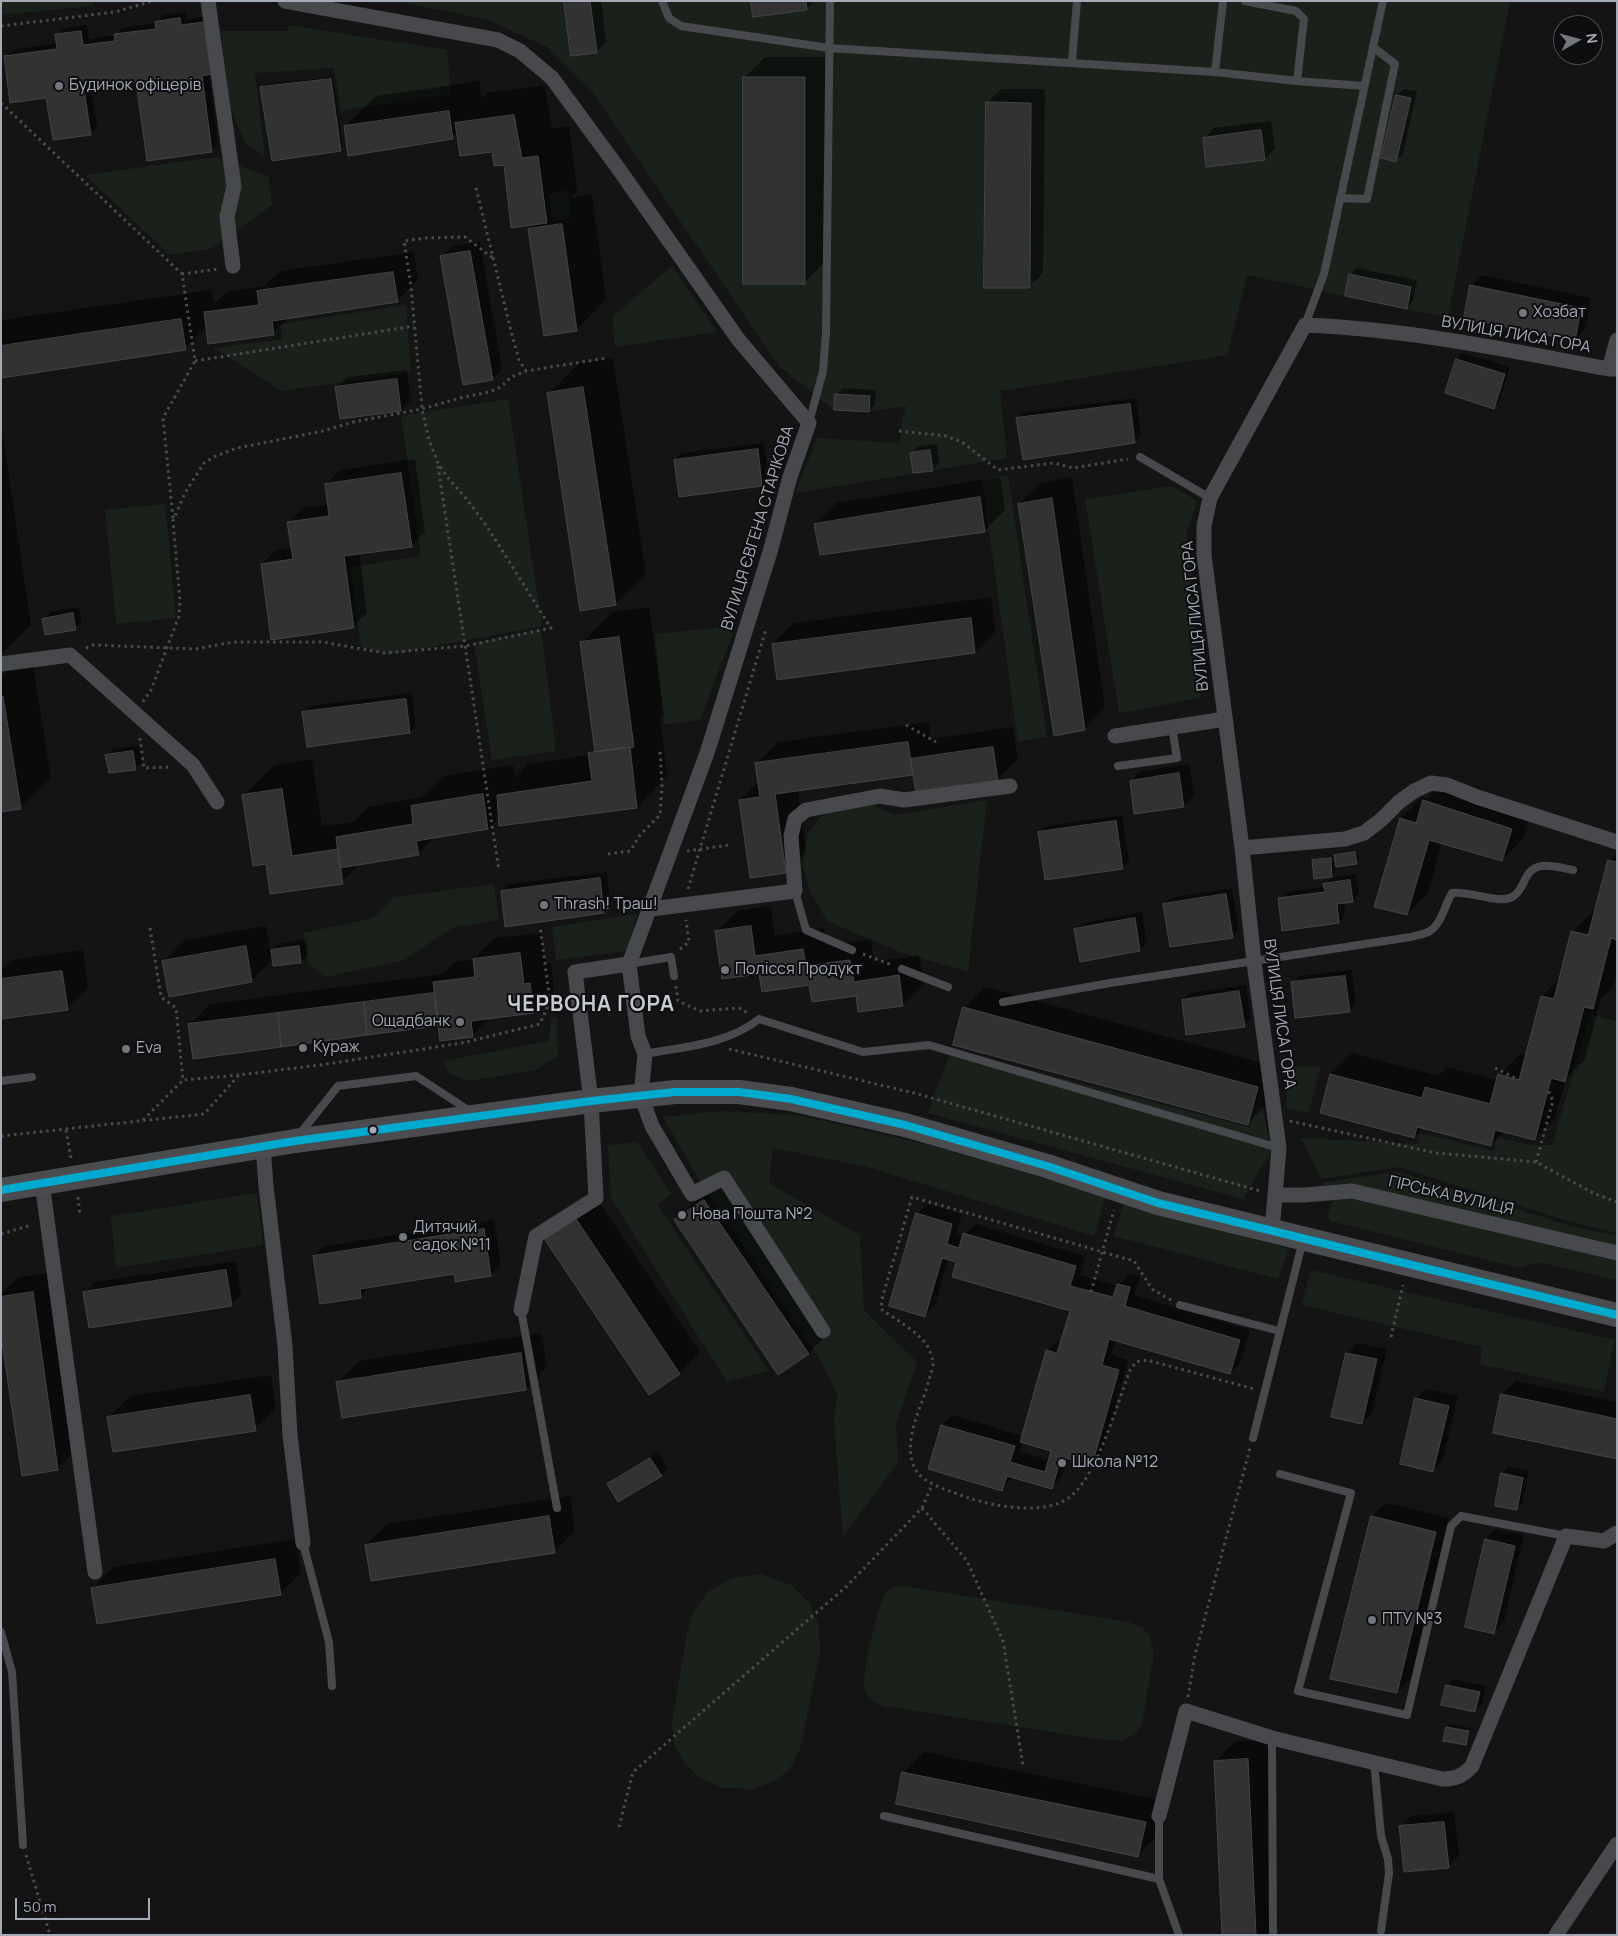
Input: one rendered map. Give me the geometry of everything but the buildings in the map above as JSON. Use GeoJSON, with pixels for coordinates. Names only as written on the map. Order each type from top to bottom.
{"type":"FeatureCollection","features":[{"type":"Feature","properties":{"kind":"main road"},"geometry":{"type":"LineString","coordinates":[[1,1190],[294,1141],[478,1116],[675,1092],[731,1092],[792,1099],[905,1125],[1047,1166],[1158,1203],[1617,1315]]}},
{"type":"Feature","properties":{"kind":"street"},"geometry":{"type":"LineString","coordinates":[[208,1],[234,186],[227,217],[233,266]]}},
{"type":"Feature","properties":{"kind":"street","name":"ВУЛИЦЯ ЄВГЕНА СТАРІКОВА"},"geometry":{"type":"LineString","coordinates":[[285,1],[498,40],[520,51],[552,78],[618,168],[738,339],[809,423],[790,477],[770,552],[707,753],[651,909],[629,964],[638,1036],[645,1054],[640,1096]]}},
{"type":"Feature","properties":{"kind":"street","name":"ВУЛИЦЯ ЛИСА ГОРА"},"geometry":{"type":"LineString","coordinates":[[1272,1231],[1279,1148],[1204,555],[1204,526],[1210,498],[1305,325],[1348,326],[1485,346],[1613,369]]}},
{"type":"Feature","properties":{"kind":"street"},"geometry":{"type":"LineString","coordinates":[[1613,369],[1617,340]]}},
{"type":"Feature","properties":{"kind":"street"},"geometry":{"type":"LineString","coordinates":[[1,664],[70,655],[193,765],[217,802]]}},
{"type":"Feature","properties":{"kind":"street"},"geometry":{"type":"LineString","coordinates":[[1115,736],[1225,719]]}},
{"type":"Feature","properties":{"kind":"street"},"geometry":{"type":"LineString","coordinates":[[1242,848],[1345,839],[1364,833],[1381,820],[1398,802],[1414,791],[1431,783],[1447,785],[1476,798],[1617,842]]}},
{"type":"Feature","properties":{"kind":"street"},"geometry":{"type":"LineString","coordinates":[[651,909],[795,891],[791,836],[794,819],[806,810],[880,796],[904,800],[1010,786]]}},
{"type":"Feature","properties":{"kind":"street"},"geometry":{"type":"LineString","coordinates":[[521,1310],[536,1236],[596,1198],[591,1101],[575,972],[629,964]]}},
{"type":"Feature","properties":{"kind":"street"},"geometry":{"type":"LineString","coordinates":[[640,1096],[652,1126],[692,1194],[724,1178],[823,1331]]}},
{"type":"Feature","properties":{"kind":"street"},"geometry":{"type":"LineString","coordinates":[[263,1146],[285,1346],[290,1435],[304,1543]]}},
{"type":"Feature","properties":{"kind":"street"},"geometry":{"type":"LineString","coordinates":[[42,1183],[95,1572]]}},
{"type":"Feature","properties":{"kind":"street","name":"ГІРСЬКА ВУЛИЦЯ"},"geometry":{"type":"LineString","coordinates":[[1276,1195],[1304,1196],[1352,1191],[1617,1253]]}},
{"type":"Feature","properties":{"kind":"street"},"geometry":{"type":"LineString","coordinates":[[1159,1816],[1186,1711],[1272,1738],[1442,1779],[1454,1778],[1464,1774],[1472,1766],[1566,1536],[1604,1542],[1617,1533]]}},
{"type":"Feature","properties":{"kind":"street"},"geometry":{"type":"LineString","coordinates":[[1556,1935],[1617,1844]]}},
{"type":"Feature","properties":{"kind":"lane"},"geometry":{"type":"LineString","coordinates":[[662,1],[669,18],[682,26],[830,48],[1215,72],[1364,86]]}},
{"type":"Feature","properties":{"kind":"lane"},"geometry":{"type":"LineString","coordinates":[[809,423],[823,371],[826,333],[830,1]]}},
{"type":"Feature","properties":{"kind":"lane"},"geometry":{"type":"LineString","coordinates":[[1072,62],[1077,1]]}},
{"type":"Feature","properties":{"kind":"lane"},"geometry":{"type":"LineString","coordinates":[[1215,72],[1223,1]]}},
{"type":"Feature","properties":{"kind":"lane"},"geometry":{"type":"LineString","coordinates":[[1245,1],[1296,11],[1304,19],[1297,81]]}},
{"type":"Feature","properties":{"kind":"lane"},"geometry":{"type":"LineString","coordinates":[[1305,325],[1324,274],[1382,1]]}},
{"type":"Feature","properties":{"kind":"lane"},"geometry":{"type":"LineString","coordinates":[[1340,198],[1367,199],[1395,64],[1373,48]]}},
{"type":"Feature","properties":{"kind":"lane"},"geometry":{"type":"LineString","coordinates":[[1140,457],[1210,498]]}},
{"type":"Feature","properties":{"kind":"lane"},"geometry":{"type":"LineString","coordinates":[[1118,766],[1177,758],[1172,727]]}},
{"type":"Feature","properties":{"kind":"lane"},"geometry":{"type":"LineString","coordinates":[[1003,1002],[1110,983],[1412,937],[1430,931],[1438,923],[1446,902],[1452,893],[1462,892],[1504,900],[1512,898],[1517,893],[1527,874],[1534,868],[1542,866],[1573,870]]}},
{"type":"Feature","properties":{"kind":"lane"},"geometry":{"type":"LineString","coordinates":[[795,891],[806,930],[852,950]]}},
{"type":"Feature","properties":{"kind":"lane"},"geometry":{"type":"LineString","coordinates":[[629,964],[671,957],[674,976]]}},
{"type":"Feature","properties":{"kind":"lane"},"geometry":{"type":"LineString","coordinates":[[902,969],[948,987]]}},
{"type":"Feature","properties":{"kind":"lane"},"geometry":{"type":"LineString","coordinates":[[645,1054],[704,1043],[747,1029],[759,1019],[863,1052],[929,1045],[1279,1148]]}},
{"type":"Feature","properties":{"kind":"lane"},"geometry":{"type":"LineString","coordinates":[[294,1141],[338,1086],[416,1076],[478,1116]]}},
{"type":"Feature","properties":{"kind":"lane"},"geometry":{"type":"LineString","coordinates":[[1,1081],[32,1077]]}},
{"type":"Feature","properties":{"kind":"lane"},"geometry":{"type":"LineString","coordinates":[[1253,1438],[1303,1238]]}},
{"type":"Feature","properties":{"kind":"lane"},"geometry":{"type":"LineString","coordinates":[[1180,1305],[1279,1331]]}},
{"type":"Feature","properties":{"kind":"lane"},"geometry":{"type":"LineString","coordinates":[[521,1310],[557,1508]]}},
{"type":"Feature","properties":{"kind":"lane"},"geometry":{"type":"LineString","coordinates":[[1280,1474],[1351,1493],[1298,1691],[1407,1715],[1451,1526],[1461,1516],[1566,1536]]}},
{"type":"Feature","properties":{"kind":"lane"},"geometry":{"type":"LineString","coordinates":[[304,1543],[329,1642],[332,1686]]}},
{"type":"Feature","properties":{"kind":"lane"},"geometry":{"type":"LineString","coordinates":[[1,1632],[12,1672],[23,1845]]}},
{"type":"Feature","properties":{"kind":"lane"},"geometry":{"type":"LineString","coordinates":[[1272,1738],[1273,1935]]}},
{"type":"Feature","properties":{"kind":"lane"},"geometry":{"type":"LineString","coordinates":[[1374,1762],[1381,1836],[1388,1859],[1390,1874],[1381,1931]]}},
{"type":"Feature","properties":{"kind":"lane"},"geometry":{"type":"LineString","coordinates":[[884,1816],[1159,1879]]}},
{"type":"Feature","properties":{"kind":"lane"},"geometry":{"type":"LineString","coordinates":[[1159,1816],[1159,1879],[1180,1935]]}},
{"type":"Feature","properties":{"kind":"path"},"geometry":{"type":"LineString","coordinates":[[1,26],[115,12],[153,1]]}},
{"type":"Feature","properties":{"kind":"path"},"geometry":{"type":"LineString","coordinates":[[1,103],[182,274],[195,361],[162,418],[180,601],[179,616],[151,690],[136,713],[144,768],[193,765]]}},
{"type":"Feature","properties":{"kind":"path"},"geometry":{"type":"LineString","coordinates":[[476,188],[519,360],[526,371]]}},
{"type":"Feature","properties":{"kind":"path"},"geometry":{"type":"LineString","coordinates":[[70,655],[92,645],[196,649],[234,642],[323,642],[384,653],[465,646],[551,628],[486,525],[438,463],[429,440],[422,409],[411,288],[404,241],[426,238],[465,237],[493,258]]}},
{"type":"Feature","properties":{"kind":"path"},"geometry":{"type":"LineString","coordinates":[[182,274],[233,266]]}},
{"type":"Feature","properties":{"kind":"path"},"geometry":{"type":"LineString","coordinates":[[195,361],[414,326]]}},
{"type":"Feature","properties":{"kind":"path"},"geometry":{"type":"LineString","coordinates":[[173,521],[184,493],[204,463],[237,448],[323,431],[353,422],[422,409],[489,392],[501,387],[512,377],[526,371],[607,358]]}},
{"type":"Feature","properties":{"kind":"path"},"geometry":{"type":"LineString","coordinates":[[899,430],[946,436],[962,442],[998,470],[1054,463],[1073,468],[1140,457]]}},
{"type":"Feature","properties":{"kind":"path"},"geometry":{"type":"LineString","coordinates":[[438,463],[499,871]]}},
{"type":"Feature","properties":{"kind":"path"},"geometry":{"type":"LineString","coordinates":[[671,957],[689,942],[684,904],[766,629]]}},
{"type":"Feature","properties":{"kind":"path"},"geometry":{"type":"LineString","coordinates":[[906,725],[936,742]]}},
{"type":"Feature","properties":{"kind":"path"},"geometry":{"type":"LineString","coordinates":[[608,854],[630,851],[640,835],[660,815],[662,786],[660,751]]}},
{"type":"Feature","properties":{"kind":"path"},"geometry":{"type":"LineString","coordinates":[[671,854],[728,845]]}},
{"type":"Feature","properties":{"kind":"path"},"geometry":{"type":"LineString","coordinates":[[143,1120],[183,1080],[320,1065],[462,1043],[540,1024],[550,1001],[540,926]]}},
{"type":"Feature","properties":{"kind":"path"},"geometry":{"type":"LineString","coordinates":[[150,928],[161,998],[176,1008],[183,1080]]}},
{"type":"Feature","properties":{"kind":"path"},"geometry":{"type":"LineString","coordinates":[[852,950],[902,969]]}},
{"type":"Feature","properties":{"kind":"path"},"geometry":{"type":"LineString","coordinates":[[674,976],[678,1001],[700,1011],[739,1008],[759,1019]]}},
{"type":"Feature","properties":{"kind":"path"},"geometry":{"type":"LineString","coordinates":[[704,1043],[914,1094],[1276,1195]]}},
{"type":"Feature","properties":{"kind":"path"},"geometry":{"type":"LineString","coordinates":[[1495,1068],[1519,1080]]}},
{"type":"Feature","properties":{"kind":"path"},"geometry":{"type":"LineString","coordinates":[[1,1136],[204,1114],[239,1075]]}},
{"type":"Feature","properties":{"kind":"path"},"geometry":{"type":"LineString","coordinates":[[1536,1162],[1553,1101],[1548,1090]]}},
{"type":"Feature","properties":{"kind":"path"},"geometry":{"type":"LineString","coordinates":[[1275,1118],[1436,1153],[1536,1162],[1595,1194],[1617,1202]]}},
{"type":"Feature","properties":{"kind":"path"},"geometry":{"type":"LineString","coordinates":[[66,1130],[71,1158]]}},
{"type":"Feature","properties":{"kind":"path"},"geometry":{"type":"LineString","coordinates":[[1091,1292],[1119,1190]]}},
{"type":"Feature","properties":{"kind":"path"},"geometry":{"type":"LineString","coordinates":[[77,1193],[80,1216]]}},
{"type":"Feature","properties":{"kind":"path"},"geometry":{"type":"LineString","coordinates":[[1180,1305],[1152,1290],[1134,1261],[912,1197],[882,1299],[881,1309],[916,1334],[927,1347],[934,1362],[929,1382],[913,1425],[911,1454],[915,1469],[932,1485],[981,1502],[1023,1508],[1050,1507],[1071,1497],[1086,1480],[1098,1456],[1130,1370],[1136,1362],[1147,1360],[1264,1392]]}},
{"type":"Feature","properties":{"kind":"path"},"geometry":{"type":"LineString","coordinates":[[1,1234],[47,1221]]}},
{"type":"Feature","properties":{"kind":"path"},"geometry":{"type":"LineString","coordinates":[[1391,1338],[1403,1285]]}},
{"type":"Feature","properties":{"kind":"path"},"geometry":{"type":"LineString","coordinates":[[1186,1711],[1195,1655],[1253,1438]]}},
{"type":"Feature","properties":{"kind":"path"},"geometry":{"type":"LineString","coordinates":[[619,1827],[633,1772],[847,1586],[922,1508],[932,1485]]}},
{"type":"Feature","properties":{"kind":"path"},"geometry":{"type":"LineString","coordinates":[[922,1508],[967,1561],[1003,1641],[1023,1765]]}},
{"type":"Feature","properties":{"kind":"path"},"geometry":{"type":"LineString","coordinates":[[23,1845],[50,1935]]}},
{"type":"Feature","properties":{"kind":"shaded area"},"geometry":{"type":"Polygon","coordinates":[[[1,1],[94,1],[94,6],[1,15],[1,1]]]}},
{"type":"Feature","properties":{"kind":"shaded area"},"geometry":{"type":"Polygon","coordinates":[[[396,1],[1510,1],[1448,318],[1247,275],[1227,355],[1000,391],[1007,458],[795,493],[817,438],[900,443],[902,420],[906,406],[869,412],[834,410],[779,366],[591,90],[547,47],[488,20],[396,1]]]}},
{"type":"Feature","properties":{"kind":"shaded area"},"geometry":{"type":"Polygon","coordinates":[[[288,25],[447,50],[451,94],[341,111],[334,68],[255,73],[265,157],[245,143],[230,107],[221,31],[288,31],[288,25]]]}},
{"type":"Feature","properties":{"kind":"shaded area"},"geometry":{"type":"Polygon","coordinates":[[[215,157],[268,176],[272,205],[210,249],[170,255],[85,175],[215,157]]]}},
{"type":"Feature","properties":{"kind":"shaded area"},"geometry":{"type":"Polygon","coordinates":[[[568,190],[572,218],[552,221],[549,194],[568,190]]]}},
{"type":"Feature","properties":{"kind":"shaded area"},"geometry":{"type":"Polygon","coordinates":[[[672,266],[717,332],[615,347],[612,317],[672,266]]]}},
{"type":"Feature","properties":{"kind":"shaded area"},"geometry":{"type":"Polygon","coordinates":[[[406,305],[411,372],[282,391],[214,348],[283,339],[280,324],[406,305]]]}},
{"type":"Feature","properties":{"kind":"shaded area"},"geometry":{"type":"Polygon","coordinates":[[[508,399],[542,626],[388,655],[361,647],[350,567],[421,556],[401,416],[508,399]]]}},
{"type":"Feature","properties":{"kind":"shaded area"},"geometry":{"type":"Polygon","coordinates":[[[1008,475],[1047,737],[1018,742],[982,479],[1008,475]]]}},
{"type":"Feature","properties":{"kind":"shaded area"},"geometry":{"type":"Polygon","coordinates":[[[1172,486],[1197,501],[1187,531],[1201,698],[1119,713],[1085,499],[1172,486]]]}},
{"type":"Feature","properties":{"kind":"shaded area"},"geometry":{"type":"Polygon","coordinates":[[[165,504],[176,618],[116,624],[105,510],[165,504]]]}},
{"type":"Feature","properties":{"kind":"shaded area"},"geometry":{"type":"Polygon","coordinates":[[[726,627],[733,633],[700,720],[664,725],[655,634],[726,627]]]}},
{"type":"Feature","properties":{"kind":"shaded area"},"geometry":{"type":"Polygon","coordinates":[[[541,629],[556,751],[492,760],[474,643],[541,629]]]}},
{"type":"Feature","properties":{"kind":"shaded area"},"geometry":{"type":"Polygon","coordinates":[[[987,800],[968,972],[900,952],[827,921],[810,891],[803,866],[807,833],[823,815],[870,804],[894,815],[987,800]]]}},
{"type":"Feature","properties":{"kind":"shaded area"},"geometry":{"type":"Polygon","coordinates":[[[494,884],[499,920],[454,927],[404,960],[326,977],[308,964],[303,933],[373,918],[394,897],[494,884]]]}},
{"type":"Feature","properties":{"kind":"shaded area"},"geometry":{"type":"Polygon","coordinates":[[[637,914],[627,951],[556,960],[552,927],[637,914]]]}},
{"type":"Feature","properties":{"kind":"shaded area"},"geometry":{"type":"Polygon","coordinates":[[[1590,1014],[1617,1021],[1617,1233],[1571,1222],[1399,1167],[1321,1179],[1301,1138],[1417,1144],[1420,1133],[1494,1151],[1497,1137],[1530,1145],[1552,1145],[1590,1014]]]}},
{"type":"Feature","properties":{"kind":"shaded area"},"geometry":{"type":"Polygon","coordinates":[[[552,1017],[557,1017],[558,1056],[535,1070],[468,1081],[449,1073],[443,1061],[548,1041],[552,1017]]]}},
{"type":"Feature","properties":{"kind":"shaded area"},"geometry":{"type":"Polygon","coordinates":[[[951,1050],[1250,1127],[1260,1094],[1271,1151],[1243,1199],[928,1113],[951,1050]]]}},
{"type":"Feature","properties":{"kind":"shaded area"},"geometry":{"type":"Polygon","coordinates":[[[1285,1066],[1320,1067],[1309,1113],[1287,1109],[1285,1066]]]}},
{"type":"Feature","properties":{"kind":"shaded area"},"geometry":{"type":"Polygon","coordinates":[[[721,1111],[797,1115],[933,1146],[1106,1196],[1094,1236],[864,1166],[773,1148],[769,1183],[860,1235],[864,1310],[917,1362],[896,1424],[898,1462],[843,1537],[834,1422],[837,1393],[821,1361],[703,1186],[663,1117],[721,1111]]]}},
{"type":"Feature","properties":{"kind":"shaded area"},"geometry":{"type":"Polygon","coordinates":[[[637,1142],[671,1194],[657,1204],[769,1371],[727,1382],[611,1198],[608,1145],[637,1142]]]}},
{"type":"Feature","properties":{"kind":"shaded area"},"geometry":{"type":"Polygon","coordinates":[[[1399,1172],[1568,1225],[1617,1236],[1617,1280],[1539,1262],[1520,1268],[1330,1221],[1327,1214],[1333,1202],[1322,1182],[1399,1172]]]}},
{"type":"Feature","properties":{"kind":"shaded area"},"geometry":{"type":"Polygon","coordinates":[[[257,1193],[263,1245],[116,1268],[111,1216],[257,1193]]]}},
{"type":"Feature","properties":{"kind":"shaded area"},"geometry":{"type":"Polygon","coordinates":[[[1124,1202],[1289,1249],[1278,1279],[1114,1236],[1124,1202]]]}},
{"type":"Feature","properties":{"kind":"shaded area"},"geometry":{"type":"Polygon","coordinates":[[[1311,1270],[1615,1340],[1604,1392],[1480,1364],[1482,1347],[1302,1305],[1311,1270]]]}},
{"type":"Feature","properties":{"kind":"shaded area"},"geometry":{"type":"Polygon","coordinates":[[[761,1574],[791,1585],[810,1604],[819,1626],[820,1651],[800,1750],[789,1770],[773,1782],[752,1789],[723,1788],[700,1778],[684,1762],[674,1744],[672,1723],[687,1632],[693,1612],[709,1591],[731,1578],[761,1574]]]}},
{"type":"Feature","properties":{"kind":"shaded area"},"geometry":{"type":"Polygon","coordinates":[[[904,1586],[1128,1622],[1142,1627],[1150,1637],[1154,1654],[1142,1725],[1134,1735],[1123,1740],[1110,1741],[883,1706],[877,1703],[869,1697],[864,1688],[865,1669],[871,1638],[883,1598],[893,1588],[904,1586]]]}},
{"type":"Feature","properties":{"kind":"transit line"},"geometry":{"type":"LineString","coordinates":[[1,1190],[295,1141],[591,1101],[675,1092],[739,1092],[791,1099],[905,1125],[1047,1166],[1158,1203],[1617,1315]]}},
{"type":"Feature","properties":{"kind":"place","name":"Будинок офіцерів"},"geometry":{"type":"Point","coordinates":[59,86]}},
{"type":"Feature","properties":{"kind":"place","name":"Хозбат"},"geometry":{"type":"Point","coordinates":[1523,313]}},
{"type":"Feature","properties":{"kind":"place","name":"Thrash! Траш!"},"geometry":{"type":"Point","coordinates":[544,905]}},
{"type":"Feature","properties":{"kind":"place","name":"Полісся Продукт"},"geometry":{"type":"Point","coordinates":[725,970]}},
{"type":"Feature","properties":{"kind":"place","name":"Ощадбанк"},"geometry":{"type":"Point","coordinates":[460,1022]}},
{"type":"Feature","properties":{"kind":"place","name":"Кураж"},"geometry":{"type":"Point","coordinates":[303,1048]}},
{"type":"Feature","properties":{"kind":"place","name":"Eva"},"geometry":{"type":"Point","coordinates":[126,1049]}},
{"type":"Feature","properties":{"kind":"place","name":"Нова Пошта №2"},"geometry":{"type":"Point","coordinates":[682,1215]}},
{"type":"Feature","properties":{"kind":"place","name":"Дитячий садок №11"},"geometry":{"type":"Point","coordinates":[403,1237]}},
{"type":"Feature","properties":{"kind":"place","name":"Школа №12"},"geometry":{"type":"Point","coordinates":[1062,1463]}},
{"type":"Feature","properties":{"kind":"place","name":"ПТУ №3"},"geometry":{"type":"Point","coordinates":[1372,1620]}},
{"type":"Feature","properties":{"kind":"district","name":"ЧЕРВОНА ГОРА"},"geometry":{"type":"Point","coordinates":[591,1005]}}]}
